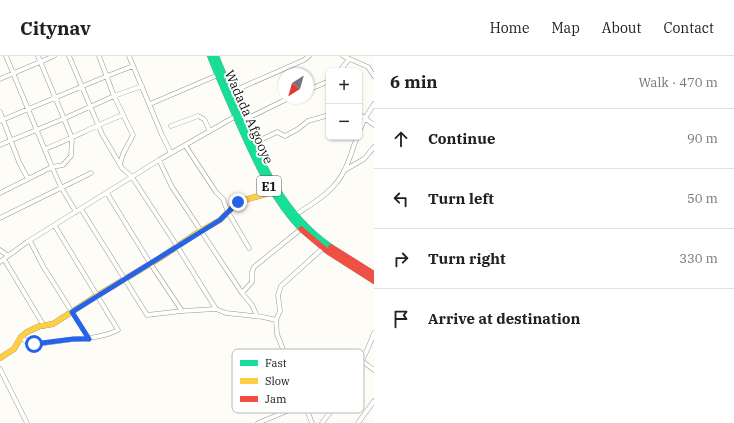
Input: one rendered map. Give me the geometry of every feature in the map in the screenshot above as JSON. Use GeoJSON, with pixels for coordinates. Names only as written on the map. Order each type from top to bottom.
{"type":"FeatureCollection","features":[{"type":"Feature","properties":{"kind":"main road","name":"Wadada Afgooye"},"geometry":{"type":"LineString","coordinates":[[210,56],[257,165],[280,204],[301,229],[323,248],[350,267],[374,281]]}},
{"type":"Feature","properties":{"kind":"main road","name":"Wadada Afgooye"},"geometry":{"type":"LineString","coordinates":[[216,56],[272,182],[295,215],[305,226],[324,242],[374,274]]}},
{"type":"Feature","properties":{"kind":"main road"},"geometry":{"type":"LineString","coordinates":[[0,358],[14,349],[21,337],[30,330],[53,324],[220,220],[238,202],[272,192]]}},
{"type":"Feature","properties":{"kind":"street"},"geometry":{"type":"LineString","coordinates":[[6,56],[52,167],[61,187],[76,212]]}},
{"type":"Feature","properties":{"kind":"street"},"geometry":{"type":"LineString","coordinates":[[0,193],[52,167],[63,165],[69,158],[72,149],[72,138],[38,56]]}},
{"type":"Feature","properties":{"kind":"street"},"geometry":{"type":"LineString","coordinates":[[0,79],[41,63],[54,56]]}},
{"type":"Feature","properties":{"kind":"street"},"geometry":{"type":"LineString","coordinates":[[69,56],[98,124],[120,164],[132,177],[216,309]]}},
{"type":"Feature","properties":{"kind":"street"},"geometry":{"type":"LineString","coordinates":[[99,56],[114,96],[133,135],[123,154],[120,164]]}},
{"type":"Feature","properties":{"kind":"street"},"geometry":{"type":"LineString","coordinates":[[129,56],[171,153]]}},
{"type":"Feature","properties":{"kind":"street"},"geometry":{"type":"LineString","coordinates":[[231,92],[304,60],[309,56]]}},
{"type":"Feature","properties":{"kind":"street"},"geometry":{"type":"LineString","coordinates":[[343,56],[368,67],[374,76]]}},
{"type":"Feature","properties":{"kind":"street"},"geometry":{"type":"LineString","coordinates":[[342,68],[349,59]]}},
{"type":"Feature","properties":{"kind":"street"},"geometry":{"type":"LineString","coordinates":[[2,120],[134,66]]}},
{"type":"Feature","properties":{"kind":"street"},"geometry":{"type":"LineString","coordinates":[[150,104],[218,75]]}},
{"type":"Feature","properties":{"kind":"street"},"geometry":{"type":"LineString","coordinates":[[314,87],[326,82]]}},
{"type":"Feature","properties":{"kind":"street"},"geometry":{"type":"LineString","coordinates":[[0,145],[36,131],[114,96],[142,86]]}},
{"type":"Feature","properties":{"kind":"street"},"geometry":{"type":"LineString","coordinates":[[244,120],[278,103]]}},
{"type":"Feature","properties":{"kind":"street"},"geometry":{"type":"LineString","coordinates":[[362,125],[374,104]]}},
{"type":"Feature","properties":{"kind":"street"},"geometry":{"type":"LineString","coordinates":[[0,112],[10,141],[28,179]]}},
{"type":"Feature","properties":{"kind":"street"},"geometry":{"type":"LineString","coordinates":[[45,149],[72,138],[98,124],[123,115]]}},
{"type":"Feature","properties":{"kind":"street"},"geometry":{"type":"LineString","coordinates":[[171,126],[198,116],[204,119],[210,130]]}},
{"type":"Feature","properties":{"kind":"street"},"geometry":{"type":"LineString","coordinates":[[0,262],[30,241],[159,160],[236,116]]}},
{"type":"Feature","properties":{"kind":"street"},"geometry":{"type":"LineString","coordinates":[[254,143],[277,132],[285,136],[298,129],[308,121],[326,116]]}},
{"type":"Feature","properties":{"kind":"street"},"geometry":{"type":"LineString","coordinates":[[362,116],[374,125]]}},
{"type":"Feature","properties":{"kind":"street"},"geometry":{"type":"LineString","coordinates":[[295,215],[327,194],[344,170],[356,140]]}},
{"type":"Feature","properties":{"kind":"street"},"geometry":{"type":"LineString","coordinates":[[185,145],[216,192],[223,199],[228,212],[249,248]]}},
{"type":"Feature","properties":{"kind":"street"},"geometry":{"type":"LineString","coordinates":[[344,170],[364,159],[374,147]]}},
{"type":"Feature","properties":{"kind":"street"},"geometry":{"type":"LineString","coordinates":[[159,160],[172,187],[242,293],[252,305],[257,316]]}},
{"type":"Feature","properties":{"kind":"street"},"geometry":{"type":"LineString","coordinates":[[0,218],[91,173]]}},
{"type":"Feature","properties":{"kind":"street"},"geometry":{"type":"LineString","coordinates":[[107,193],[150,264],[182,311]]}},
{"type":"Feature","properties":{"kind":"street"},"geometry":{"type":"LineString","coordinates":[[81,209],[147,315],[216,309],[226,314],[257,316],[276,320]]}},
{"type":"Feature","properties":{"kind":"street"},"geometry":{"type":"LineString","coordinates":[[21,337],[34,344],[73,339],[89,339],[111,334],[118,330],[56,226]]}},
{"type":"Feature","properties":{"kind":"street"},"geometry":{"type":"LineString","coordinates":[[242,293],[252,282],[252,272],[254,267],[301,229]]}},
{"type":"Feature","properties":{"kind":"street"},"geometry":{"type":"LineString","coordinates":[[30,241],[43,266],[89,339]]}},
{"type":"Feature","properties":{"kind":"street"},"geometry":{"type":"LineString","coordinates":[[283,349],[277,334],[276,320],[280,311],[278,295],[281,286],[323,248]]}},
{"type":"Feature","properties":{"kind":"street"},"geometry":{"type":"LineString","coordinates":[[0,250],[44,326]]}},
{"type":"Feature","properties":{"kind":"street"},"geometry":{"type":"LineString","coordinates":[[364,357],[374,333]]}},
{"type":"Feature","properties":{"kind":"street"},"geometry":{"type":"LineString","coordinates":[[364,363],[374,370]]}},
{"type":"Feature","properties":{"kind":"street"},"geometry":{"type":"LineString","coordinates":[[0,369],[27,423]]}},
{"type":"Feature","properties":{"kind":"street"},"geometry":{"type":"LineString","coordinates":[[358,423],[374,401]]}},
{"type":"Feature","properties":{"kind":"street"},"geometry":{"type":"LineString","coordinates":[[260,423],[283,413]]}},
{"type":"Feature","properties":{"kind":"street"},"geometry":{"type":"LineString","coordinates":[[308,413],[312,423]]}},
{"type":"Feature","properties":{"kind":"street"},"geometry":{"type":"LineString","coordinates":[[322,423],[330,413]]}},
{"type":"Feature","properties":{"kind":"traffic: fast"},"geometry":{"type":"LineString","coordinates":[[210,56],[220,82],[258,166],[281,205],[301,229]]}},
{"type":"Feature","properties":{"kind":"traffic: fast"},"geometry":{"type":"LineString","coordinates":[[216,56],[257,151],[276,187],[287,204],[300,219],[314,234],[331,247]]}},
{"type":"Feature","properties":{"kind":"traffic: slow"},"geometry":{"type":"LineString","coordinates":[[0,358],[14,349],[21,337],[27,332],[40,326],[53,324],[220,220],[238,202],[272,192]]}},
{"type":"Feature","properties":{"kind":"traffic: jam"},"geometry":{"type":"LineString","coordinates":[[301,229],[327,251],[374,281]]}},
{"type":"Feature","properties":{"kind":"traffic: jam"},"geometry":{"type":"LineString","coordinates":[[331,247],[374,274]]}},
{"type":"Feature","properties":{"kind":"route"},"geometry":{"type":"LineString","coordinates":[[34,344],[73,339],[89,339],[72,312],[160,258],[196,233],[220,220],[238,202]]}}]}
